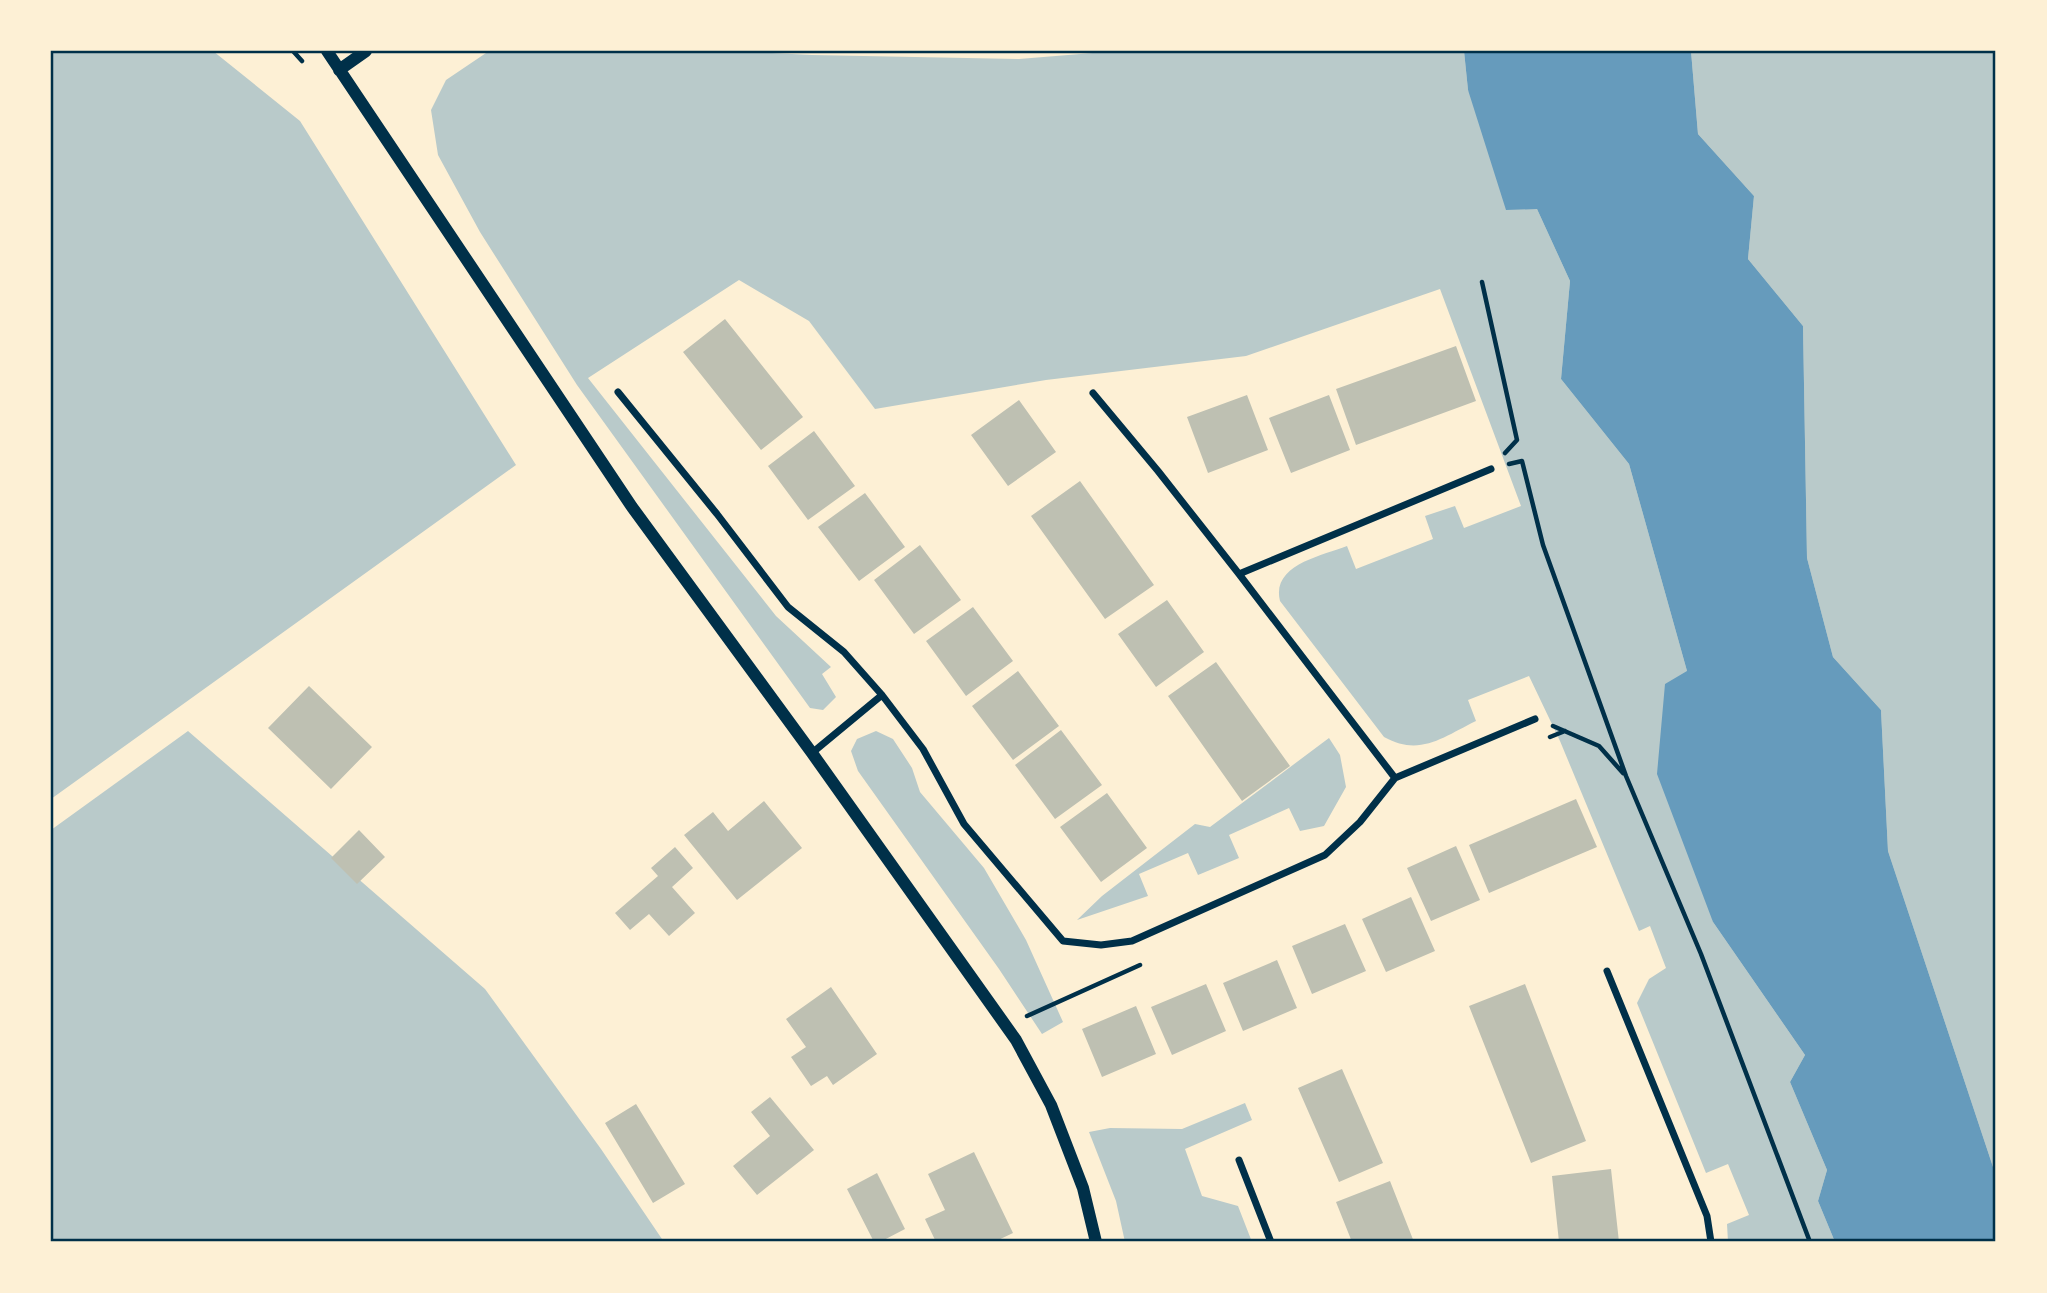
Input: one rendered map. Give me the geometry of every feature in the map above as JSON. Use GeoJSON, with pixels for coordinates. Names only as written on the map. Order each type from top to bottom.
{"type":"FeatureCollection","features":[{"type":"Feature","properties":{"kind":"street"},"geometry":{"type":"LineString","coordinates":[[327,51],[632,507],[812,753],[1016,1041],[1051,1105],[1083,1188],[1096,1242]]}},
{"type":"Feature","properties":{"kind":"street"},"geometry":{"type":"LineString","coordinates":[[339,70],[366,51]]}},
{"type":"Feature","properties":{"kind":"street"},"geometry":{"type":"LineString","coordinates":[[618,392],[718,514],[788,607],[844,652],[882,695],[923,749],[964,824],[1063,941],[1101,945],[1132,941],[1325,855],[1360,822],[1395,778],[1535,719]]}},
{"type":"Feature","properties":{"kind":"street"},"geometry":{"type":"LineString","coordinates":[[1093,393],[1158,471],[1395,778]]}},
{"type":"Feature","properties":{"kind":"street"},"geometry":{"type":"LineString","coordinates":[[1238,573],[1491,469]]}},
{"type":"Feature","properties":{"kind":"street"},"geometry":{"type":"LineString","coordinates":[[812,753],[882,695]]}},
{"type":"Feature","properties":{"kind":"street"},"geometry":{"type":"LineString","coordinates":[[1607,971],[1707,1216],[1711,1242]]}},
{"type":"Feature","properties":{"kind":"street"},"geometry":{"type":"LineString","coordinates":[[1239,1160],[1271,1242]]}},
{"type":"Feature","properties":{"kind":"path"},"geometry":{"type":"LineString","coordinates":[[1482,282],[1517,440],[1491,469]]}},
{"type":"Feature","properties":{"kind":"path"},"geometry":{"type":"LineString","coordinates":[[1491,469],[1522,461],[1543,545],[1626,776],[1701,954],[1810,1242]]}},
{"type":"Feature","properties":{"kind":"path"},"geometry":{"type":"LineString","coordinates":[[1535,719],[1598,746],[1626,776]]}},
{"type":"Feature","properties":{"kind":"shaded area"},"geometry":{"type":"Polygon","coordinates":[[[51,51],[213,51],[300,121],[516,465],[51,799],[51,51]]]}},
{"type":"Feature","properties":{"kind":"shaded area"},"geometry":{"type":"Polygon","coordinates":[[[732,51],[1019,59],[1117,51],[1464,51],[1468,90],[1537,209],[1570,281],[1561,379],[1629,464],[1687,671],[1713,922],[1805,1055],[1790,1082],[1827,1170],[1818,1201],[1835,1242],[1728,1242],[1727,1224],[1749,1215],[1728,1164],[1706,1173],[1637,1003],[1649,979],[1666,968],[1650,926],[1639,931],[1560,741],[1529,676],[1468,700],[1476,721],[1453,733],[1420,745],[1397,743],[1384,737],[1280,601],[1279,589],[1283,579],[1290,570],[1312,558],[1347,546],[1356,569],[1433,539],[1425,516],[1455,506],[1464,528],[1521,506],[1440,289],[1246,356],[1046,380],[875,409],[809,321],[739,280],[588,378],[776,616],[831,667],[822,674],[836,697],[823,710],[810,708],[577,385],[480,232],[438,155],[431,110],[446,80],[486,53],[732,51]]]}},
{"type":"Feature","properties":{"kind":"shaded area"},"geometry":{"type":"Polygon","coordinates":[[[1691,51],[1996,51],[1996,1176],[1888,851],[1881,710],[1833,657],[1807,558],[1803,326],[1748,259],[1754,196],[1698,134],[1691,51]]]}},
{"type":"Feature","properties":{"kind":"shaded area"},"geometry":{"type":"Polygon","coordinates":[[[188,731],[485,989],[601,1149],[664,1242],[51,1242],[51,830],[188,731]]]}},
{"type":"Feature","properties":{"kind":"shaded area"},"geometry":{"type":"Polygon","coordinates":[[[876,731],[893,739],[912,768],[920,792],[984,868],[1026,940],[1063,1022],[1042,1034],[858,771],[851,751],[857,739],[876,731]]]}},
{"type":"Feature","properties":{"kind":"shaded area"},"geometry":{"type":"Polygon","coordinates":[[[1329,738],[1340,755],[1346,787],[1324,826],[1300,831],[1289,808],[1229,835],[1239,858],[1198,875],[1188,853],[1139,874],[1148,896],[1077,920],[1102,896],[1195,824],[1210,827],[1329,738]]]}},
{"type":"Feature","properties":{"kind":"shaded area"},"geometry":{"type":"Polygon","coordinates":[[[1245,1103],[1252,1120],[1185,1149],[1202,1196],[1238,1206],[1252,1242],[1125,1242],[1116,1201],[1089,1132],[1110,1128],[1182,1129],[1245,1103]]]}},
{"type":"Feature","properties":{"kind":"water"},"geometry":{"type":"Polygon","coordinates":[[[1464,51],[1691,51],[1698,134],[1754,196],[1748,259],[1803,326],[1807,558],[1833,657],[1881,710],[1888,851],[1996,1176],[1996,1242],[1835,1242],[1818,1201],[1827,1170],[1790,1082],[1805,1055],[1713,922],[1657,774],[1665,684],[1687,671],[1629,464],[1561,379],[1570,281],[1537,209],[1506,210],[1468,90],[1464,51]]]}},
{"type":"Feature","properties":{"kind":"building"},"geometry":{"type":"Polygon","coordinates":[[[725,319],[803,417],[761,450],[683,352],[725,319]]]}},
{"type":"Feature","properties":{"kind":"building"},"geometry":{"type":"Polygon","coordinates":[[[1456,346],[1476,401],[1356,445],[1336,389],[1456,346]]]}},
{"type":"Feature","properties":{"kind":"building"},"geometry":{"type":"Polygon","coordinates":[[[1247,395],[1268,450],[1208,473],[1187,417],[1247,395]]]}},
{"type":"Feature","properties":{"kind":"building"},"geometry":{"type":"Polygon","coordinates":[[[1329,395],[1350,450],[1291,473],[1269,418],[1329,395]]]}},
{"type":"Feature","properties":{"kind":"building"},"geometry":{"type":"Polygon","coordinates":[[[1019,400],[1056,452],[1008,486],[971,435],[1019,400]]]}},
{"type":"Feature","properties":{"kind":"building"},"geometry":{"type":"Polygon","coordinates":[[[814,431],[855,486],[808,520],[768,466],[814,431]]]}},
{"type":"Feature","properties":{"kind":"building"},"geometry":{"type":"Polygon","coordinates":[[[1080,481],[1154,585],[1105,619],[1031,516],[1080,481]]]}},
{"type":"Feature","properties":{"kind":"building"},"geometry":{"type":"Polygon","coordinates":[[[865,493],[905,547],[859,581],[818,527],[865,493]]]}},
{"type":"Feature","properties":{"kind":"building"},"geometry":{"type":"Polygon","coordinates":[[[920,545],[961,600],[914,634],[874,580],[920,545]]]}},
{"type":"Feature","properties":{"kind":"building"},"geometry":{"type":"Polygon","coordinates":[[[1167,600],[1204,652],[1156,687],[1118,634],[1167,600]]]}},
{"type":"Feature","properties":{"kind":"building"},"geometry":{"type":"Polygon","coordinates":[[[973,607],[1013,661],[966,696],[926,641],[973,607]]]}},
{"type":"Feature","properties":{"kind":"building"},"geometry":{"type":"Polygon","coordinates":[[[1216,662],[1290,766],[1242,801],[1168,696],[1216,662]]]}},
{"type":"Feature","properties":{"kind":"building"},"geometry":{"type":"Polygon","coordinates":[[[1018,671],[1059,726],[1013,760],[972,706],[1018,671]]]}},
{"type":"Feature","properties":{"kind":"building"},"geometry":{"type":"Polygon","coordinates":[[[309,686],[372,747],[331,789],[268,728],[309,686]]]}},
{"type":"Feature","properties":{"kind":"building"},"geometry":{"type":"Polygon","coordinates":[[[1061,730],[1102,785],[1055,819],[1015,765],[1061,730]]]}},
{"type":"Feature","properties":{"kind":"building"},"geometry":{"type":"Polygon","coordinates":[[[1107,793],[1147,848],[1101,882],[1060,827],[1107,793]]]}},
{"type":"Feature","properties":{"kind":"building"},"geometry":{"type":"Polygon","coordinates":[[[1576,799],[1597,847],[1489,893],[1469,845],[1576,799]]]}},
{"type":"Feature","properties":{"kind":"building"},"geometry":{"type":"Polygon","coordinates":[[[764,801],[802,848],[737,900],[684,835],[713,812],[728,831],[764,801]]]}},
{"type":"Feature","properties":{"kind":"building"},"geometry":{"type":"Polygon","coordinates":[[[359,830],[385,857],[357,884],[331,858],[359,830]]]}},
{"type":"Feature","properties":{"kind":"building"},"geometry":{"type":"Polygon","coordinates":[[[1456,846],[1480,900],[1431,921],[1407,868],[1456,846]]]}},
{"type":"Feature","properties":{"kind":"building"},"geometry":{"type":"Polygon","coordinates":[[[675,847],[693,868],[672,887],[695,913],[669,936],[649,914],[630,930],[615,913],[658,876],[651,868],[675,847]]]}},
{"type":"Feature","properties":{"kind":"building"},"geometry":{"type":"Polygon","coordinates":[[[1411,897],[1435,951],[1386,972],[1362,919],[1411,897]]]}},
{"type":"Feature","properties":{"kind":"building"},"geometry":{"type":"Polygon","coordinates":[[[1345,924],[1366,971],[1312,994],[1292,946],[1345,924]]]}},
{"type":"Feature","properties":{"kind":"building"},"geometry":{"type":"Polygon","coordinates":[[[1277,960],[1297,1008],[1243,1031],[1223,983],[1277,960]]]}},
{"type":"Feature","properties":{"kind":"building"},"geometry":{"type":"Polygon","coordinates":[[[1206,984],[1226,1031],[1172,1055],[1151,1007],[1206,984]]]}},
{"type":"Feature","properties":{"kind":"building"},"geometry":{"type":"Polygon","coordinates":[[[1525,984],[1586,1141],[1531,1163],[1469,1006],[1525,984]]]}},
{"type":"Feature","properties":{"kind":"building"},"geometry":{"type":"Polygon","coordinates":[[[831,987],[877,1054],[833,1085],[827,1076],[811,1086],[791,1057],[806,1047],[786,1019],[831,987]]]}},
{"type":"Feature","properties":{"kind":"building"},"geometry":{"type":"Polygon","coordinates":[[[1136,1006],[1156,1054],[1102,1077],[1082,1029],[1136,1006]]]}},
{"type":"Feature","properties":{"kind":"building"},"geometry":{"type":"Polygon","coordinates":[[[1342,1069],[1383,1163],[1339,1182],[1298,1088],[1342,1069]]]}},
{"type":"Feature","properties":{"kind":"building"},"geometry":{"type":"Polygon","coordinates":[[[770,1097],[814,1150],[757,1195],[733,1166],[770,1136],[751,1112],[770,1097]]]}},
{"type":"Feature","properties":{"kind":"building"},"geometry":{"type":"Polygon","coordinates":[[[636,1104],[685,1184],[653,1203],[605,1123],[636,1104]]]}},
{"type":"Feature","properties":{"kind":"building"},"geometry":{"type":"Polygon","coordinates":[[[974,1152],[1013,1233],[994,1242],[936,1242],[925,1219],[945,1210],[928,1174],[974,1152]]]}},
{"type":"Feature","properties":{"kind":"building"},"geometry":{"type":"Polygon","coordinates":[[[1611,1169],[1619,1242],[1559,1242],[1552,1176],[1611,1169]]]}},
{"type":"Feature","properties":{"kind":"building"},"geometry":{"type":"Polygon","coordinates":[[[877,1173],[905,1229],[880,1242],[874,1242],[847,1189],[877,1173]]]}},
{"type":"Feature","properties":{"kind":"building"},"geometry":{"type":"Polygon","coordinates":[[[1390,1181],[1414,1242],[1352,1242],[1336,1202],[1390,1181]]]}}]}
